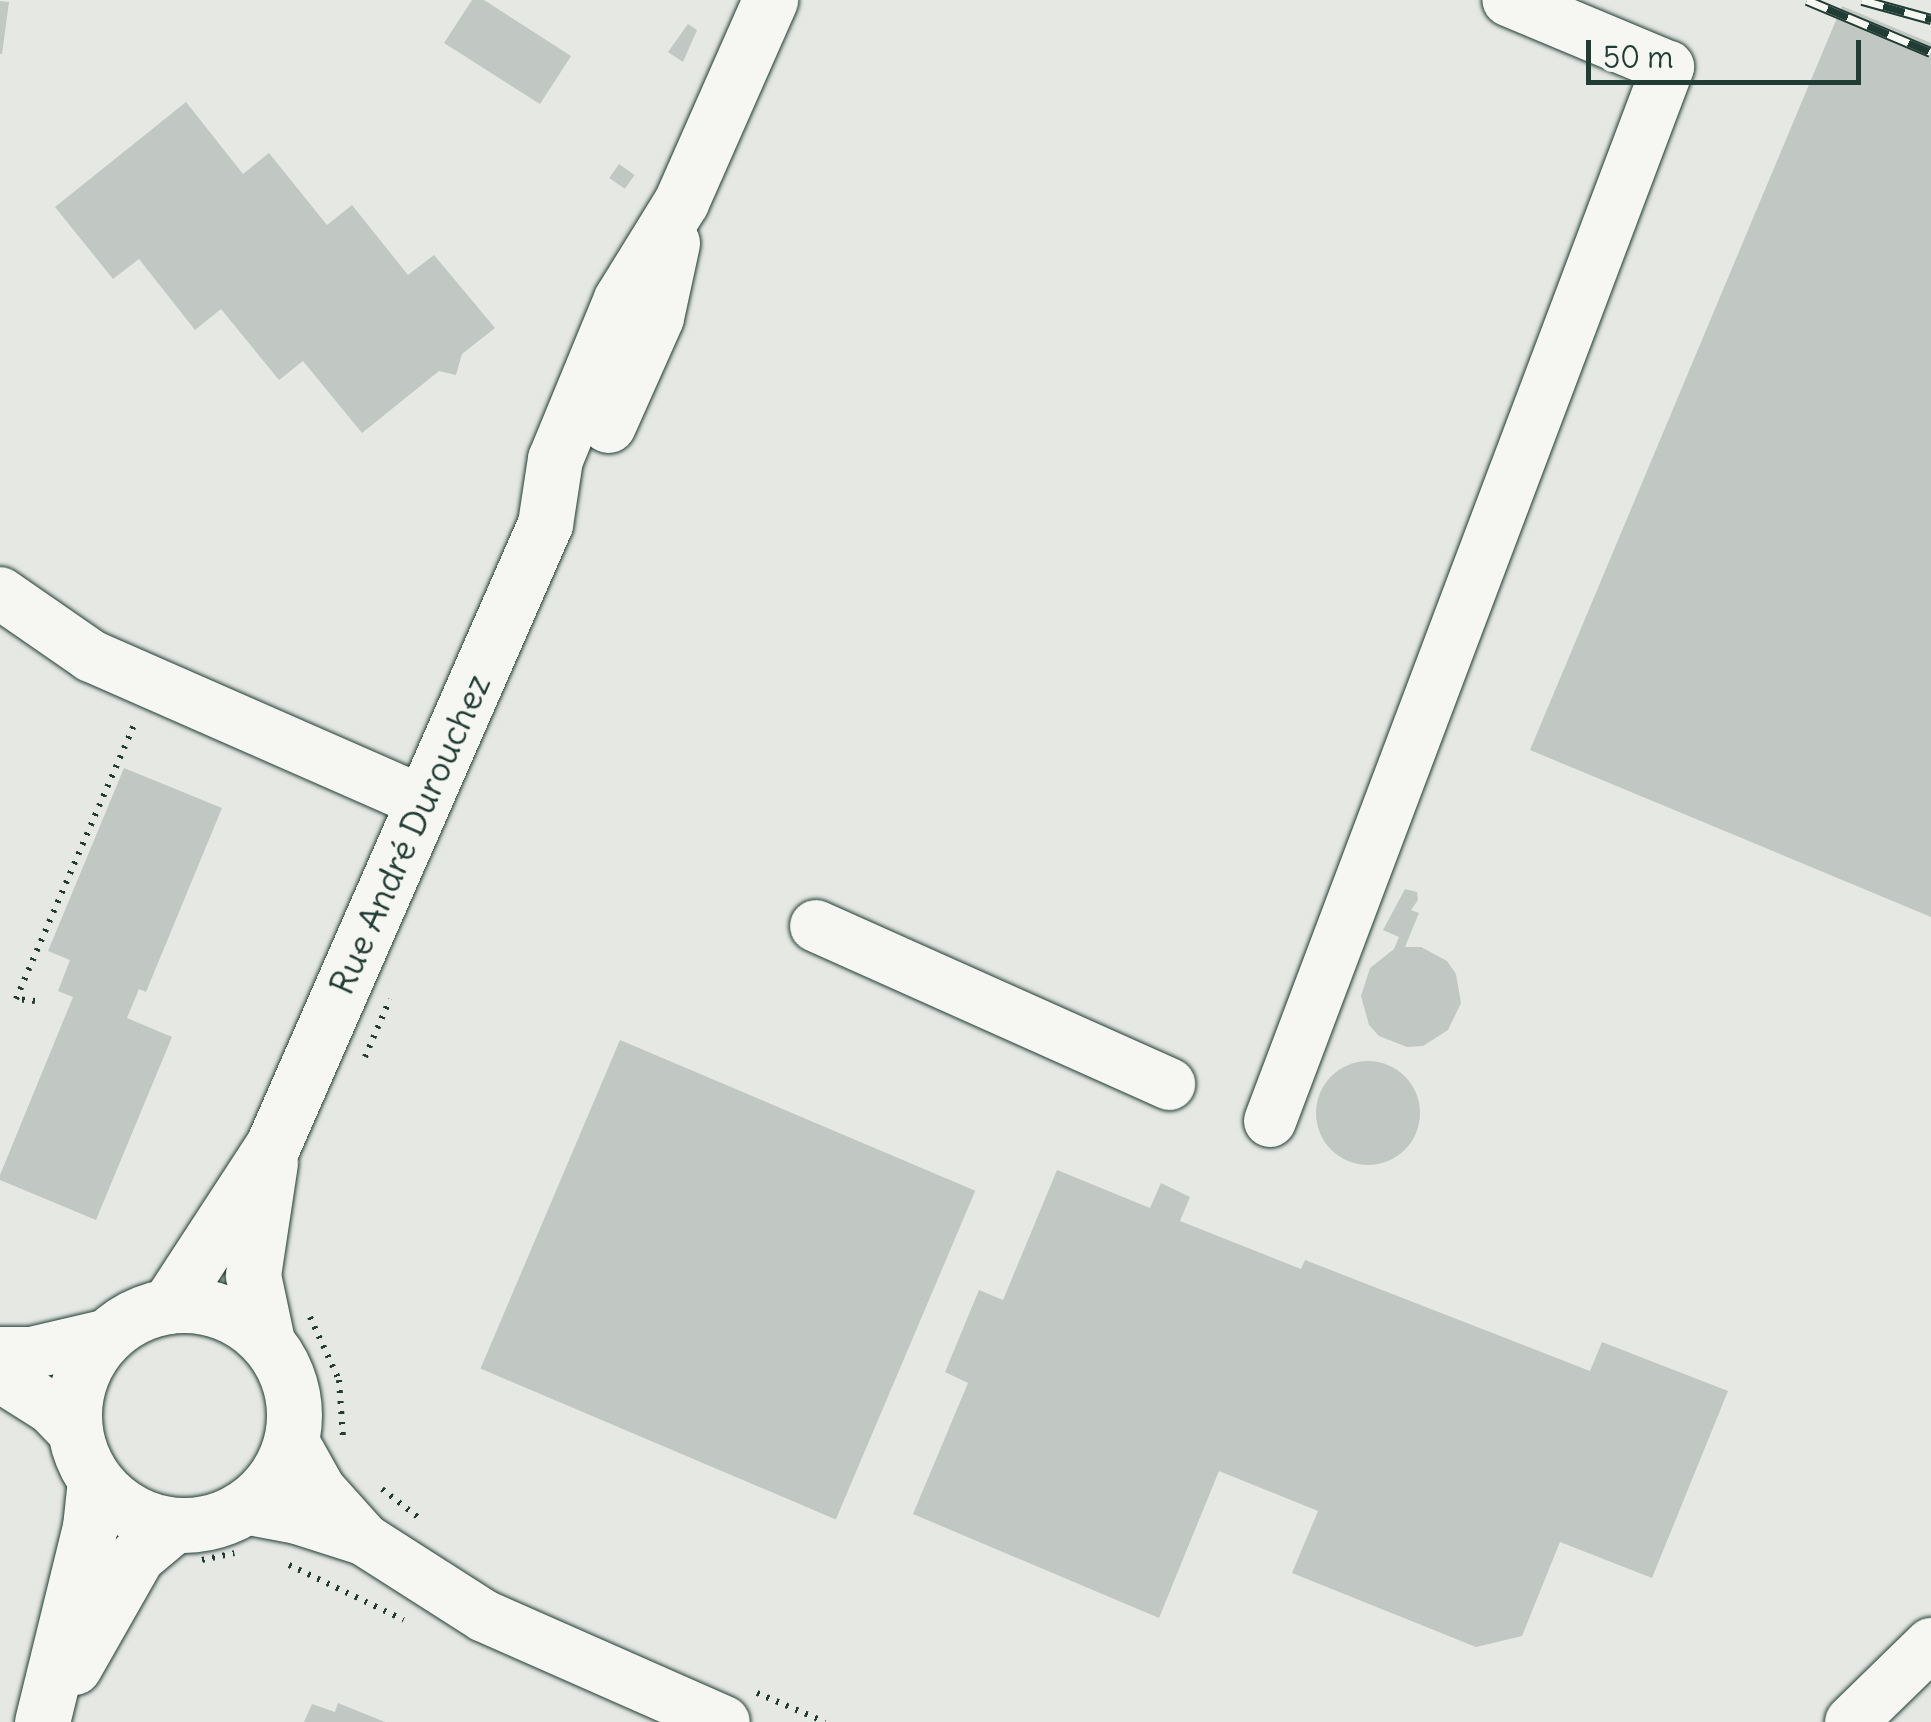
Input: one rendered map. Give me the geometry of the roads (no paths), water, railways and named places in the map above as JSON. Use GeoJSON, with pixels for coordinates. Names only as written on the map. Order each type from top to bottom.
{"type":"FeatureCollection","features":[{"type":"Feature","properties":{"kind":"main road","name":"Rue André Durouchez"},"geometry":{"type":"LineString","coordinates":[[168,1306],[272,1145],[546,524],[586,474],[656,317],[681,202],[770,0]]}},
{"type":"Feature","properties":{"kind":"main road","name":"Rue André Durouchez"},"geometry":{"type":"LineString","coordinates":[[272,1145],[253,1275],[286,1325]]}},
{"type":"Feature","properties":{"kind":"main road"},"geometry":{"type":"LineString","coordinates":[[168,1306],[204,1306],[238,1319],[286,1325],[285,1371],[294,1405],[318,1444],[282,1467],[241,1530],[199,1525],[185,1543],[137,1556],[43,1722],[90,1527],[85,1457],[75,1398],[86,1364],[108,1335],[136,1316],[168,1306]]}},
{"type":"Feature","properties":{"kind":"main road"},"geometry":{"type":"LineString","coordinates":[[85,1457],[117,1502],[185,1543]]}},
{"type":"Feature","properties":{"kind":"street"},"geometry":{"type":"LineString","coordinates":[[1270,1120],[1668,67],[1508,0]]}},
{"type":"Feature","properties":{"kind":"street"},"geometry":{"type":"LineString","coordinates":[[0,593],[91,656],[423,802]]}},
{"type":"Feature","properties":{"kind":"street"},"geometry":{"type":"LineString","coordinates":[[816,926],[1169,1084]]}},
{"type":"Feature","properties":{"kind":"street"},"geometry":{"type":"LineString","coordinates":[[0,1352],[31,1352],[108,1335]]}},
{"type":"Feature","properties":{"kind":"street"},"geometry":{"type":"LineString","coordinates":[[0,1376],[51,1408],[85,1457]]}},
{"type":"Feature","properties":{"kind":"street"},"geometry":{"type":"LineString","coordinates":[[318,1444],[320,1490],[365,1540]]}},
{"type":"Feature","properties":{"kind":"street"},"geometry":{"type":"LineString","coordinates":[[241,1530],[297,1518],[365,1540],[484,1616],[733,1704]]}},
{"type":"Feature","properties":{"kind":"street"},"geometry":{"type":"LineString","coordinates":[[1851,1722],[1931,1644]]}},
{"type":"Feature","properties":{"kind":"railway"},"geometry":{"type":"LineString","coordinates":[[1807,0],[1931,52]]}},
{"type":"Feature","properties":{"kind":"railway"},"geometry":{"type":"LineString","coordinates":[[1862,0],[1931,19]]}}]}
